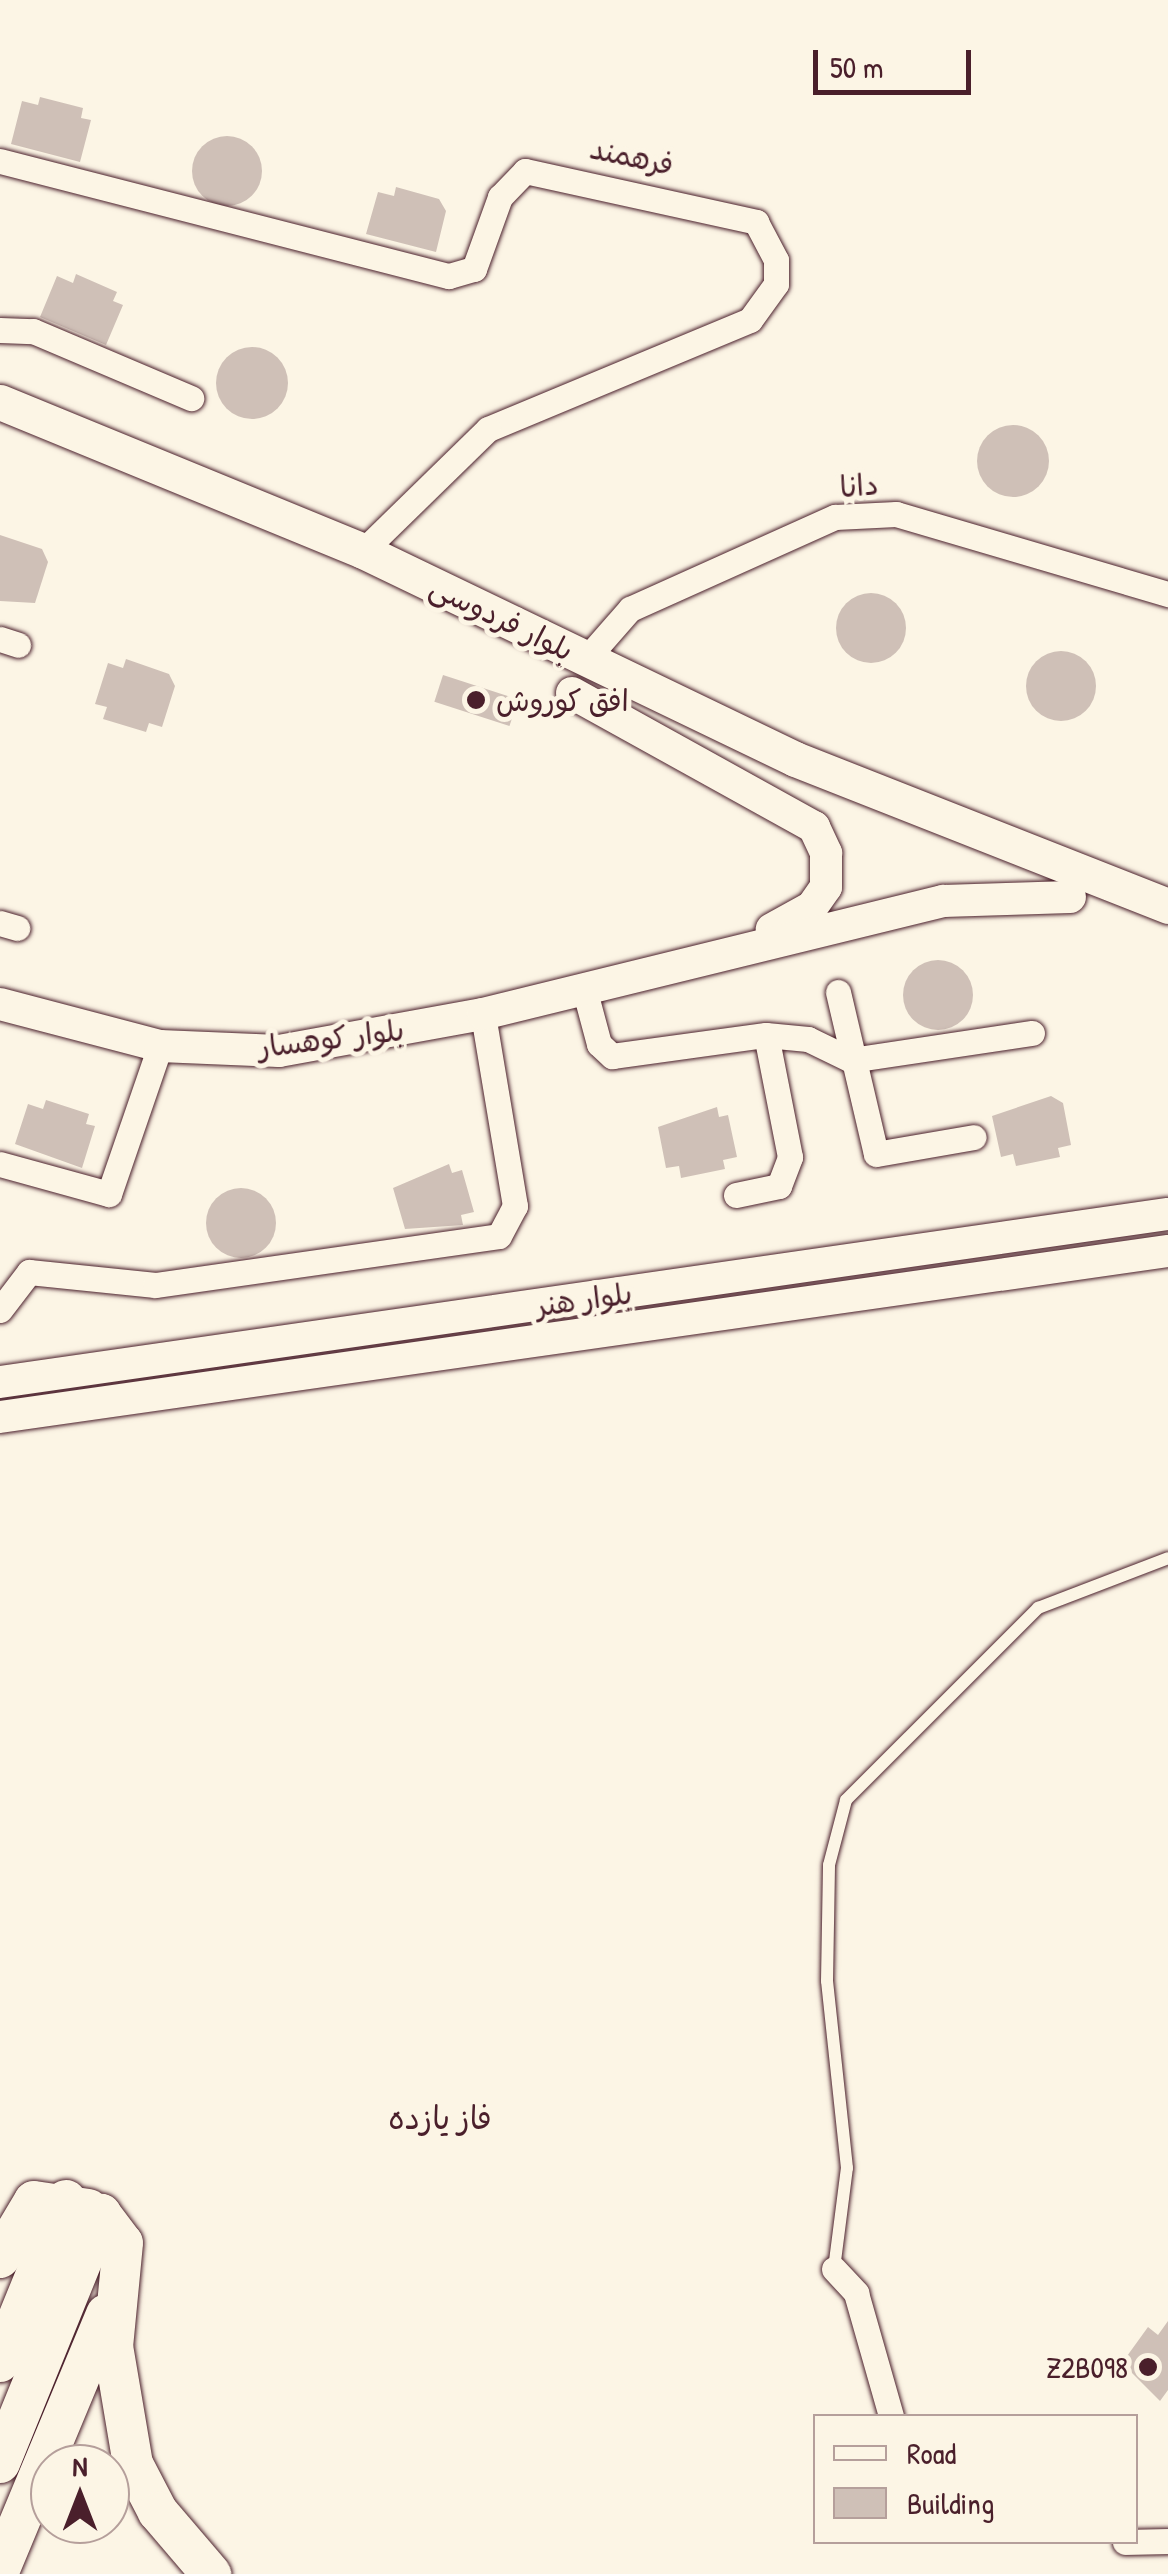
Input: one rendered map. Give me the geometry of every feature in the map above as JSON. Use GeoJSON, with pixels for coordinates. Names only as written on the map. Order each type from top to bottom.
{"type":"FeatureCollection","features":[{"type":"Feature","properties":{"kind":"main road","name":"بلوار فردوسی"},"geometry":{"type":"LineString","coordinates":[[0,402],[363,551],[795,758],[1168,906]]}},
{"type":"Feature","properties":{"kind":"main road"},"geometry":{"type":"LineString","coordinates":[[0,2258],[34,2202],[84,2207],[123,2243],[116,2396],[133,2464],[158,2512],[211,2574]]}},
{"type":"Feature","properties":{"kind":"main road"},"geometry":{"type":"LineString","coordinates":[[0,2362],[84,2207]]}},
{"type":"Feature","properties":{"kind":"main road"},"geometry":{"type":"LineString","coordinates":[[0,2462],[84,2207]]}},
{"type":"Feature","properties":{"kind":"main road"},"geometry":{"type":"LineString","coordinates":[[0,2568],[121,2278]]}},
{"type":"Feature","properties":{"kind":"street","name":"فرهمند"},"geometry":{"type":"LineString","coordinates":[[0,161],[449,276],[474,270],[500,197],[525,171],[756,222],[776,260],[776,284],[750,320],[488,429],[363,551]]}},
{"type":"Feature","properties":{"kind":"street"},"geometry":{"type":"LineString","coordinates":[[0,330],[34,331],[192,398]]}},
{"type":"Feature","properties":{"kind":"street","name":"دانا"},"geometry":{"type":"LineString","coordinates":[[586,659],[630,609],[835,518],[896,514],[1168,594]]}},
{"type":"Feature","properties":{"kind":"street"},"geometry":{"type":"LineString","coordinates":[[572,693],[800,818],[826,852],[826,886],[812,907],[660,969]]}},
{"type":"Feature","properties":{"kind":"street"},"geometry":{"type":"LineString","coordinates":[[660,969],[943,900],[1070,898]]}},
{"type":"Feature","properties":{"kind":"street","name":"بلوار کوهسار"},"geometry":{"type":"LineString","coordinates":[[0,1004],[160,1046],[279,1051],[483,1014],[660,969]]}},
{"type":"Feature","properties":{"kind":"street"},"geometry":{"type":"LineString","coordinates":[[584,988],[599,1044],[612,1056],[766,1035],[808,1039],[851,1060],[1032,1033]]}},
{"type":"Feature","properties":{"kind":"street"},"geometry":{"type":"LineString","coordinates":[[838,992],[876,1154],[974,1137]]}},
{"type":"Feature","properties":{"kind":"street"},"geometry":{"type":"LineString","coordinates":[[0,1310],[29,1272],[156,1285],[499,1236],[515,1206],[483,1014]]}},
{"type":"Feature","properties":{"kind":"street"},"geometry":{"type":"LineString","coordinates":[[736,1196],[779,1186],[790,1157],[766,1035]]}},
{"type":"Feature","properties":{"kind":"street"},"geometry":{"type":"LineString","coordinates":[[0,1164],[110,1194],[160,1046]]}},
{"type":"Feature","properties":{"kind":"street","name":"بلوار هنر"},"geometry":{"type":"LineString","coordinates":[[0,1382],[1168,1214]]}},
{"type":"Feature","properties":{"kind":"street","name":"بلوار هنر"},"geometry":{"type":"LineString","coordinates":[[0,1418],[1168,1251]]}},
{"type":"Feature","properties":{"kind":"street"},"geometry":{"type":"LineString","coordinates":[[834,2270],[856,2293],[890,2414]]}},
{"type":"Feature","properties":{"kind":"street"},"geometry":{"type":"LineString","coordinates":[[1138,2542],[1168,2541]]}},
{"type":"Feature","properties":{"kind":"lane"},"geometry":{"type":"LineString","coordinates":[[834,2270],[847,2168],[827,1981],[829,1884],[846,1800],[1038,1608],[1168,1558]]}},
{"type":"Feature","properties":{"kind":"building"},"geometry":{"type":"Polygon","coordinates":[[[40,97],[83,108],[81,118],[91,120],[80,162],[11,144],[22,101],[38,105],[40,97]]]}},
{"type":"Feature","properties":{"kind":"building"},"geometry":{"type":"Polygon","coordinates":[[[227,136],[252,146],[262,171],[252,196],[227,206],[202,196],[192,171],[202,146],[227,136]]]}},
{"type":"Feature","properties":{"kind":"building"},"geometry":{"type":"Polygon","coordinates":[[[396,187],[439,199],[446,211],[436,252],[366,234],[378,192],[394,196],[396,187]]]}},
{"type":"Feature","properties":{"kind":"building"},"geometry":{"type":"Polygon","coordinates":[[[76,274],[117,292],[113,301],[123,305],[106,345],[40,317],[57,276],[73,283],[76,274]]]}},
{"type":"Feature","properties":{"kind":"building"},"geometry":{"type":"Polygon","coordinates":[[[252,347],[277,358],[288,383],[277,408],[252,419],[227,408],[216,383],[227,358],[252,347]]]}},
{"type":"Feature","properties":{"kind":"building"},"geometry":{"type":"Polygon","coordinates":[[[1013,425],[1038,436],[1049,461],[1038,486],[1013,497],[988,486],[977,461],[988,436],[1013,425]]]}},
{"type":"Feature","properties":{"kind":"building"},"geometry":{"type":"Polygon","coordinates":[[[0,535],[42,549],[48,562],[35,603],[0,601],[0,535]]]}},
{"type":"Feature","properties":{"kind":"building"},"geometry":{"type":"Polygon","coordinates":[[[871,593],[885,595],[896,603],[904,614],[904,642],[896,653],[885,661],[871,663],[857,661],[846,653],[838,642],[836,628],[838,614],[846,603],[857,595],[871,593]]]}},
{"type":"Feature","properties":{"kind":"building"},"geometry":{"type":"Polygon","coordinates":[[[1061,651],[1075,653],[1086,661],[1094,672],[1094,700],[1086,711],[1075,719],[1061,721],[1047,719],[1036,711],[1028,700],[1026,686],[1028,672],[1036,661],[1047,653],[1061,651]]]}},
{"type":"Feature","properties":{"kind":"building"},"geometry":{"type":"Polygon","coordinates":[[[126,659],[169,674],[175,686],[162,727],[149,723],[146,732],[103,719],[107,707],[95,704],[108,663],[123,668],[126,659]]]}},
{"type":"Feature","properties":{"kind":"building","name":"افق کوروش"},"geometry":{"type":"Polygon","coordinates":[[[443,675],[518,699],[509,726],[434,702],[443,675]]]}},
{"type":"Feature","properties":{"kind":"building"},"geometry":{"type":"Polygon","coordinates":[[[938,960],[952,962],[963,970],[971,981],[971,1009],[963,1020],[952,1028],[938,1030],[924,1028],[913,1020],[905,1009],[903,995],[905,981],[913,970],[924,962],[938,960]]]}},
{"type":"Feature","properties":{"kind":"building"},"geometry":{"type":"Polygon","coordinates":[[[1051,1096],[1063,1103],[1071,1145],[1058,1148],[1060,1157],[1016,1166],[1013,1154],[1001,1157],[992,1116],[1051,1096]]]}},
{"type":"Feature","properties":{"kind":"building"},"geometry":{"type":"Polygon","coordinates":[[[46,1100],[89,1114],[86,1124],[95,1126],[82,1168],[15,1144],[28,1104],[43,1109],[46,1100]]]}},
{"type":"Feature","properties":{"kind":"building"},"geometry":{"type":"Polygon","coordinates":[[[717,1107],[719,1117],[728,1115],[737,1157],[723,1160],[725,1169],[681,1178],[679,1166],[666,1168],[658,1127],[717,1107]]]}},
{"type":"Feature","properties":{"kind":"building"},"geometry":{"type":"Polygon","coordinates":[[[449,1164],[452,1173],[462,1170],[474,1212],[461,1215],[463,1225],[405,1229],[393,1188],[449,1164]]]}},
{"type":"Feature","properties":{"kind":"building"},"geometry":{"type":"Polygon","coordinates":[[[241,1188],[255,1190],[266,1198],[274,1209],[274,1237],[266,1248],[255,1256],[241,1258],[227,1256],[216,1248],[208,1237],[206,1223],[208,1209],[216,1198],[227,1190],[241,1188]]]}},
{"type":"Feature","properties":{"kind":"building","name":"Z2B098"},"geometry":{"type":"Polygon","coordinates":[[[1168,2321],[1168,2390],[1160,2401],[1122,2363],[1148,2327],[1158,2335],[1168,2321]]]}},
{"type":"Feature","properties":{"kind":"place","name":"افق کوروش"},"geometry":{"type":"Point","coordinates":[476,700]}},
{"type":"Feature","properties":{"kind":"place","name":"Z2B098"},"geometry":{"type":"Point","coordinates":[1148,2367]}},
{"type":"Feature","properties":{"kind":"district","name":"فاز یازده"},"geometry":{"type":"Point","coordinates":[440,2118]}}]}
